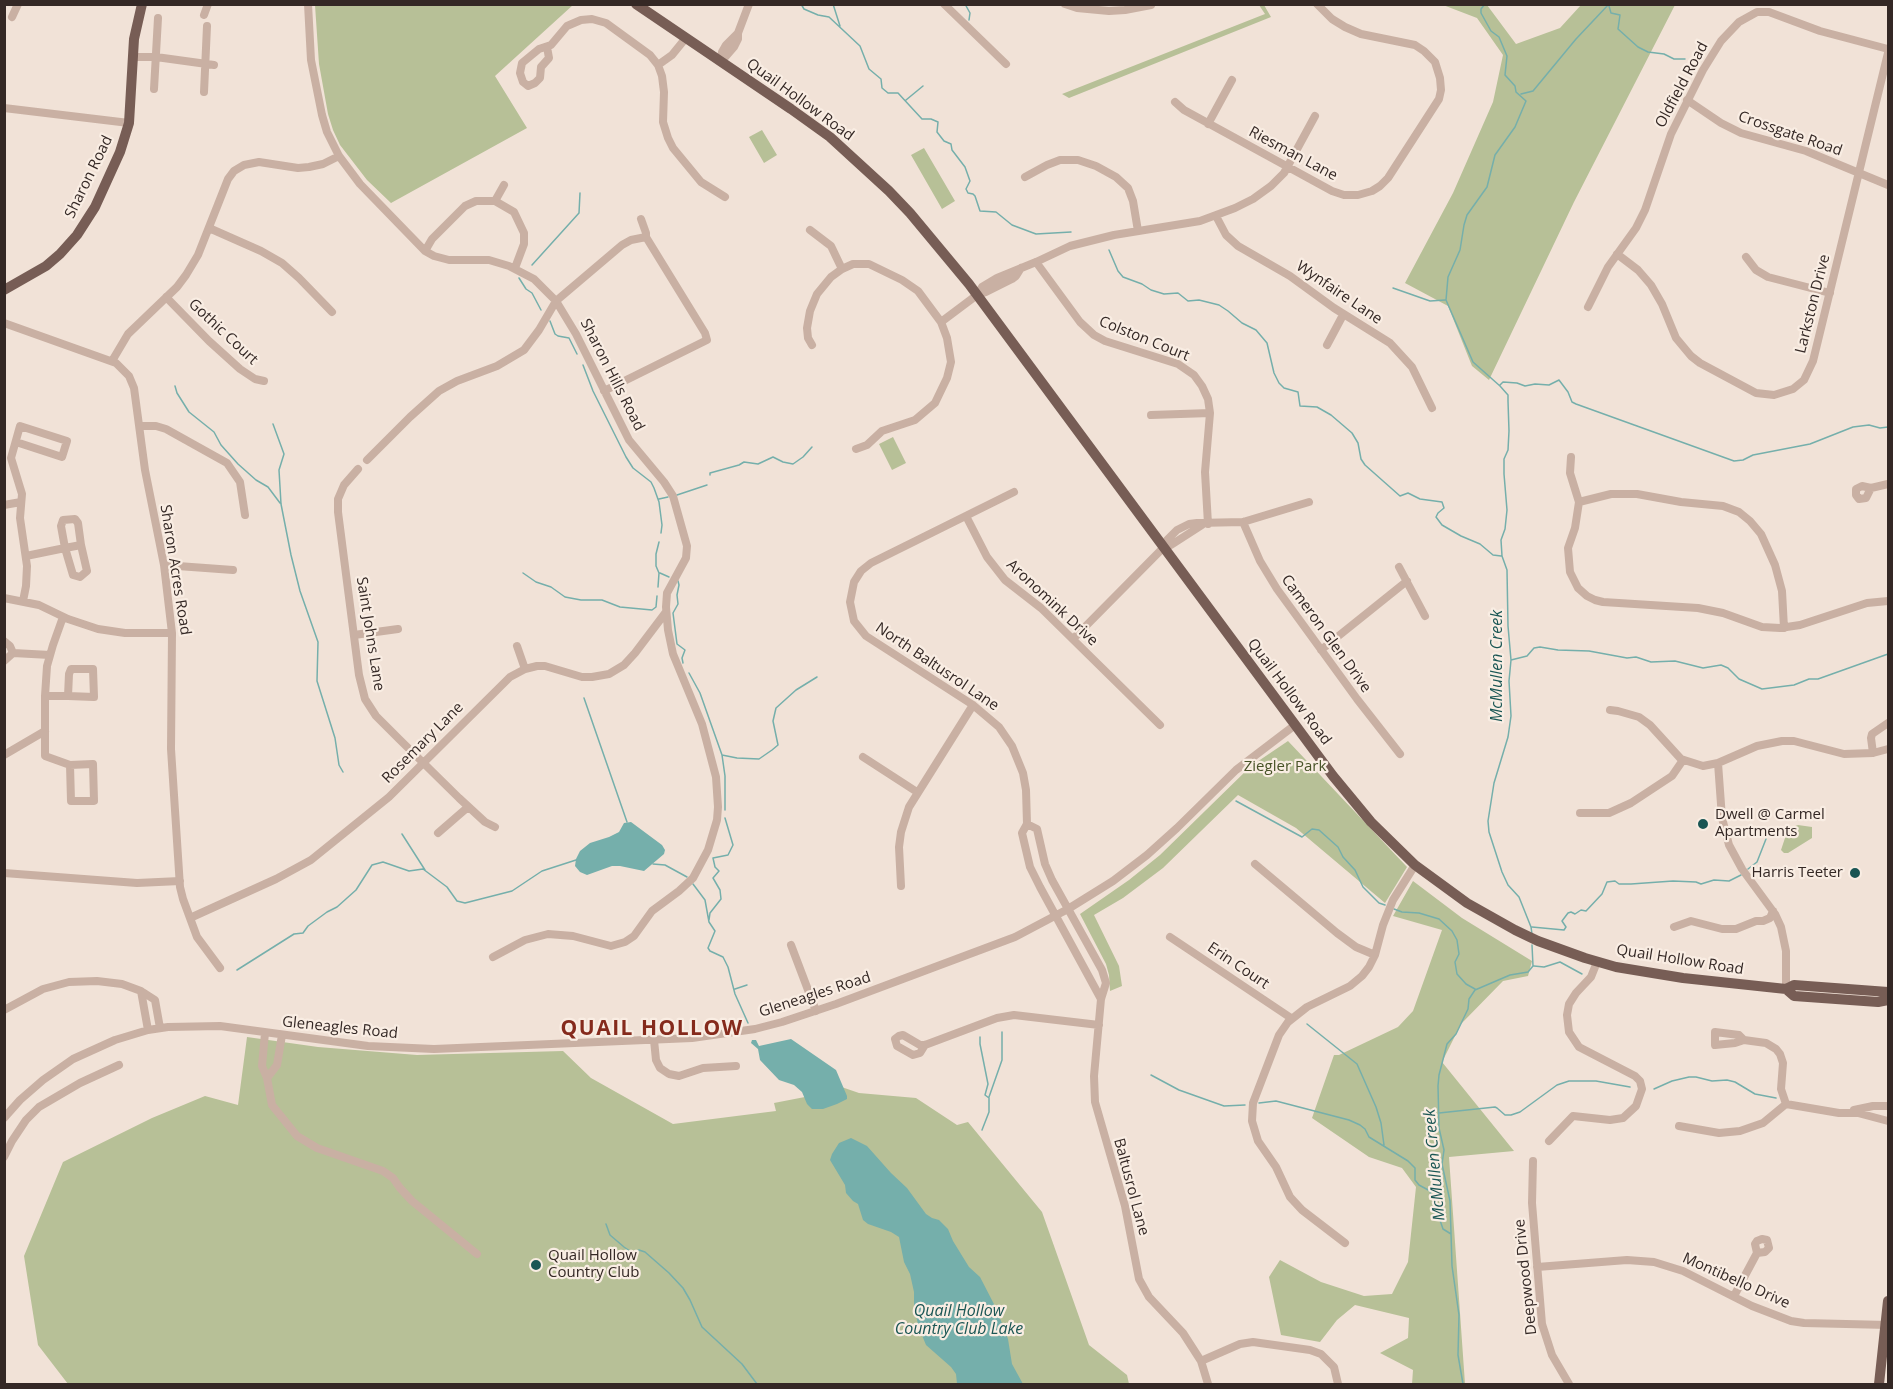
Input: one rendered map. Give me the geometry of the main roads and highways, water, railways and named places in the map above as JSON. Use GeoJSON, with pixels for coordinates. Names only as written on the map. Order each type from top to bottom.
{"type":"FeatureCollection","features":[{"type":"Feature","properties":{"kind":"main road","name":"Sharon Road"},"geometry":{"type":"LineString","coordinates":[[4,290],[28,278],[51,262],[77,235],[95,207],[120,152],[129,123],[135,30],[142,4]]}},
{"type":"Feature","properties":{"kind":"main road","name":"Quail Hollow Road"},"geometry":{"type":"LineString","coordinates":[[636,4],[830,137],[917,220],[949,259],[1358,807],[1416,865],[1467,903],[1515,930],[1597,962],[1650,974],[1786,989],[1794,985],[1888,992]]}},
{"type":"Feature","properties":{"kind":"main road","name":"Quail Hollow Road"},"geometry":{"type":"LineString","coordinates":[[1786,989],[1794,996],[1885,1003]]}},
{"type":"Feature","properties":{"kind":"main road"},"geometry":{"type":"LineString","coordinates":[[1880,1384],[1888,1301]]}},
{"type":"Feature","properties":{"kind":"water"},"geometry":{"type":"Polygon","coordinates":[[[631,822],[662,845],[665,850],[664,854],[644,871],[612,866],[587,875],[580,872],[575,866],[580,851],[590,843],[619,832],[624,823],[631,822]]]}},
{"type":"Feature","properties":{"kind":"water"},"geometry":{"type":"Polygon","coordinates":[[[791,1039],[836,1070],[847,1099],[823,1109],[812,1109],[802,1092],[794,1085],[779,1080],[760,1060],[758,1049],[751,1043],[752,1040],[756,1040],[759,1046],[791,1039]]]}},
{"type":"Feature","properties":{"kind":"water","name":"Quail Hollow Country Club Lake"},"geometry":{"type":"Polygon","coordinates":[[[851,1138],[867,1146],[907,1188],[926,1214],[939,1220],[948,1229],[969,1267],[980,1277],[996,1308],[1008,1339],[1012,1364],[1023,1384],[957,1384],[956,1374],[951,1367],[926,1345],[914,1308],[914,1292],[899,1237],[863,1220],[858,1204],[846,1193],[845,1185],[830,1160],[839,1143],[851,1138]]]}},
{"type":"Feature","properties":{"kind":"waterway"},"geometry":{"type":"LineString","coordinates":[[801,4],[804,9],[829,17],[860,46],[869,69],[881,79],[882,88],[888,93],[898,93],[922,119],[938,122],[937,132],[944,141],[951,144],[952,150],[965,167],[970,181],[966,189],[968,193],[975,196],[980,211],[996,212],[1012,225],[1036,234],[1071,232]]}},
{"type":"Feature","properties":{"kind":"waterway"},"geometry":{"type":"LineString","coordinates":[[833,4],[840,26]]}},
{"type":"Feature","properties":{"kind":"waterway"},"geometry":{"type":"LineString","coordinates":[[965,4],[970,13],[969,20]]}},
{"type":"Feature","properties":{"kind":"waterway","name":"McMullen Creek"},"geometry":{"type":"LineString","coordinates":[[1485,4],[1481,13],[1491,31],[1499,37],[1507,56],[1505,75],[1515,86],[1516,92],[1526,101],[1515,127],[1495,155],[1487,187],[1467,215],[1460,250],[1448,277],[1446,300],[1473,362],[1508,395],[1508,450],[1504,459],[1507,510],[1501,540],[1502,556],[1507,570],[1511,716],[1508,737],[1494,783],[1488,821],[1489,832],[1502,872],[1508,885],[1519,897],[1532,934]]}},
{"type":"Feature","properties":{"kind":"waterway","name":"McMullen Creek"},"geometry":{"type":"LineString","coordinates":[[1521,94],[1533,91],[1576,39],[1609,4]]}},
{"type":"Feature","properties":{"kind":"waterway"},"geometry":{"type":"LineString","coordinates":[[1609,6],[1611,13],[1620,15],[1618,29],[1638,47],[1674,59],[1685,59]]}},
{"type":"Feature","properties":{"kind":"waterway"},"geometry":{"type":"LineString","coordinates":[[906,100],[923,86]]}},
{"type":"Feature","properties":{"kind":"waterway"},"geometry":{"type":"LineString","coordinates":[[532,265],[579,213],[580,193]]}},
{"type":"Feature","properties":{"kind":"waterway"},"geometry":{"type":"LineString","coordinates":[[1109,250],[1123,277],[1164,294],[1178,293],[1188,301],[1199,300],[1219,305],[1242,323],[1256,330],[1267,343],[1274,373],[1279,383],[1284,388],[1298,392],[1300,406],[1317,407],[1331,415],[1352,433],[1365,465],[1400,496],[1408,493],[1420,499],[1442,502],[1444,508],[1436,517],[1442,525],[1480,544],[1493,555],[1501,556]]}},
{"type":"Feature","properties":{"kind":"waterway"},"geometry":{"type":"LineString","coordinates":[[519,278],[526,289],[532,293],[541,310]]}},
{"type":"Feature","properties":{"kind":"waterway"},"geometry":{"type":"LineString","coordinates":[[1393,288],[1430,301],[1445,300]]}},
{"type":"Feature","properties":{"kind":"waterway"},"geometry":{"type":"LineString","coordinates":[[550,321],[555,334],[569,338],[577,354]]}},
{"type":"Feature","properties":{"kind":"waterway"},"geometry":{"type":"LineString","coordinates":[[583,365],[593,391],[626,457],[633,468],[651,482],[654,488],[659,502],[661,533]]}},
{"type":"Feature","properties":{"kind":"waterway"},"geometry":{"type":"LineString","coordinates":[[1500,385],[1503,382],[1525,386],[1549,385],[1559,380],[1572,402],[1576,404],[1734,461],[1810,444],[1853,427],[1869,425],[1880,428],[1888,427]]}},
{"type":"Feature","properties":{"kind":"waterway"},"geometry":{"type":"LineString","coordinates":[[175,386],[189,412],[214,432],[221,445],[238,464],[268,487],[280,503]]}},
{"type":"Feature","properties":{"kind":"waterway"},"geometry":{"type":"LineString","coordinates":[[273,424],[284,454],[279,470],[281,504],[291,555],[300,591],[318,642],[317,681],[335,738],[339,765],[343,772]]}},
{"type":"Feature","properties":{"kind":"waterway"},"geometry":{"type":"LineString","coordinates":[[710,475],[710,473],[744,462],[758,464],[773,457],[793,464],[812,447]]}},
{"type":"Feature","properties":{"kind":"waterway"},"geometry":{"type":"LineString","coordinates":[[677,495],[707,485]]}},
{"type":"Feature","properties":{"kind":"waterway"},"geometry":{"type":"LineString","coordinates":[[659,499],[668,497]]}},
{"type":"Feature","properties":{"kind":"waterway"},"geometry":{"type":"LineString","coordinates":[[658,587],[659,573],[656,566],[656,554],[659,542]]}},
{"type":"Feature","properties":{"kind":"waterway"},"geometry":{"type":"LineString","coordinates":[[523,573],[565,597],[602,600],[620,607],[652,610],[656,607],[657,596]]}},
{"type":"Feature","properties":{"kind":"waterway"},"geometry":{"type":"LineString","coordinates":[[660,573],[669,577]]}},
{"type":"Feature","properties":{"kind":"waterway"},"geometry":{"type":"LineString","coordinates":[[678,581],[678,604],[673,613],[677,644],[685,650],[683,663]]}},
{"type":"Feature","properties":{"kind":"waterway"},"geometry":{"type":"LineString","coordinates":[[1511,660],[1527,656],[1534,648],[1540,647],[1589,651],[1627,658],[1636,657],[1651,662],[1675,661],[1703,668],[1721,665],[1728,668],[1739,679],[1762,689],[1818,679],[1888,654]]}},
{"type":"Feature","properties":{"kind":"waterway"},"geometry":{"type":"LineString","coordinates":[[689,673],[700,693],[722,755],[725,776],[725,810]]}},
{"type":"Feature","properties":{"kind":"waterway"},"geometry":{"type":"LineString","coordinates":[[722,755],[759,759],[772,750],[778,745],[773,721],[776,708],[796,690],[817,677]]}},
{"type":"Feature","properties":{"kind":"waterway"},"geometry":{"type":"LineString","coordinates":[[584,698],[627,822]]}},
{"type":"Feature","properties":{"kind":"waterway"},"geometry":{"type":"LineString","coordinates":[[1236,801],[1302,837],[1312,829],[1319,830],[1338,847],[1343,857],[1355,870],[1363,887],[1379,903],[1385,905]]}},
{"type":"Feature","properties":{"kind":"waterway"},"geometry":{"type":"LineString","coordinates":[[709,920],[710,913],[721,899],[720,890],[713,878],[719,871],[715,867],[713,858],[728,855],[733,845],[725,818]]}},
{"type":"Feature","properties":{"kind":"waterway"},"geometry":{"type":"LineString","coordinates":[[402,834],[425,870]]}},
{"type":"Feature","properties":{"kind":"waterway"},"geometry":{"type":"LineString","coordinates":[[1748,869],[1757,862],[1766,839]]}},
{"type":"Feature","properties":{"kind":"waterway"},"geometry":{"type":"LineString","coordinates":[[237,970],[294,934],[303,933],[308,926],[337,907],[356,890],[372,865],[383,862],[409,871],[423,869],[447,887],[457,901],[465,903],[512,891],[542,871],[576,860]]}},
{"type":"Feature","properties":{"kind":"waterway"},"geometry":{"type":"LineString","coordinates":[[653,864],[665,865],[687,877]]}},
{"type":"Feature","properties":{"kind":"waterway"},"geometry":{"type":"LineString","coordinates":[[1532,927],[1564,930],[1566,927],[1562,921],[1568,913],[1586,911],[1602,894],[1607,882],[1631,884],[1673,881],[1701,884],[1714,880],[1729,881],[1741,875]]}},
{"type":"Feature","properties":{"kind":"waterway"},"geometry":{"type":"LineString","coordinates":[[693,884],[705,900],[709,922],[715,931],[708,948],[723,957],[735,994],[748,1023]]}},
{"type":"Feature","properties":{"kind":"waterway"},"geometry":{"type":"LineString","coordinates":[[1394,909],[1439,919],[1452,931],[1457,940],[1459,954],[1455,962],[1457,974],[1466,984],[1475,989]]}},
{"type":"Feature","properties":{"kind":"waterway","name":"McMullen Creek"},"geometry":{"type":"LineString","coordinates":[[1463,1384],[1458,1355],[1459,1315],[1452,1266],[1450,1201],[1442,1164],[1444,1150],[1439,1128],[1439,1075],[1447,1044],[1456,1034],[1468,1009],[1469,999],[1475,990],[1510,975],[1528,972],[1533,966],[1532,945]]}},
{"type":"Feature","properties":{"kind":"waterway"},"geometry":{"type":"LineString","coordinates":[[1534,966],[1544,967],[1560,962],[1582,974]]}},
{"type":"Feature","properties":{"kind":"waterway"},"geometry":{"type":"LineString","coordinates":[[735,989],[747,985]]}},
{"type":"Feature","properties":{"kind":"waterway"},"geometry":{"type":"LineString","coordinates":[[1307,1024],[1357,1064],[1376,1107],[1384,1145]]}},
{"type":"Feature","properties":{"kind":"waterway"},"geometry":{"type":"LineString","coordinates":[[989,1097],[1002,1060],[1002,1032]]}},
{"type":"Feature","properties":{"kind":"waterway"},"geometry":{"type":"LineString","coordinates":[[980,1037],[988,1084],[985,1095],[989,1098],[989,1112],[982,1130]]}},
{"type":"Feature","properties":{"kind":"waterway"},"geometry":{"type":"LineString","coordinates":[[1151,1075],[1179,1090],[1224,1106],[1245,1105]]}},
{"type":"Feature","properties":{"kind":"waterway"},"geometry":{"type":"LineString","coordinates":[[1654,1089],[1672,1081],[1696,1077],[1712,1081],[1735,1082],[1755,1094],[1776,1098]]}},
{"type":"Feature","properties":{"kind":"waterway"},"geometry":{"type":"LineString","coordinates":[[1439,1113],[1495,1107],[1505,1115],[1511,1115],[1520,1112],[1557,1085],[1569,1081],[1596,1081],[1630,1087]]}},
{"type":"Feature","properties":{"kind":"waterway"},"geometry":{"type":"LineString","coordinates":[[1259,1103],[1276,1101],[1360,1125],[1369,1137],[1408,1161],[1415,1168],[1415,1180],[1430,1191],[1443,1229],[1451,1234]]}},
{"type":"Feature","properties":{"kind":"waterway"},"geometry":{"type":"LineString","coordinates":[[606,1224],[610,1235],[624,1247],[633,1253],[639,1250],[645,1252],[669,1273],[683,1288],[702,1327],[742,1364],[757,1384]]}},
{"type":"Feature","properties":{"kind":"place","name":"Dwell @ Carmel Apartments"},"geometry":{"type":"Point","coordinates":[1703,824]}},
{"type":"Feature","properties":{"kind":"place","name":"Harris Teeter"},"geometry":{"type":"Point","coordinates":[1855,873]}},
{"type":"Feature","properties":{"kind":"place","name":"Quail Hollow Country Club"},"geometry":{"type":"Point","coordinates":[536,1265]}},
{"type":"Feature","properties":{"kind":"district","name":"QUAIL HOLLOW"},"geometry":{"type":"Point","coordinates":[652,1029]}},
{"type":"Feature","properties":{"kind":"park label","name":"Ziegler Park"},"geometry":{"type":"Point","coordinates":[1285,767]}}]}
